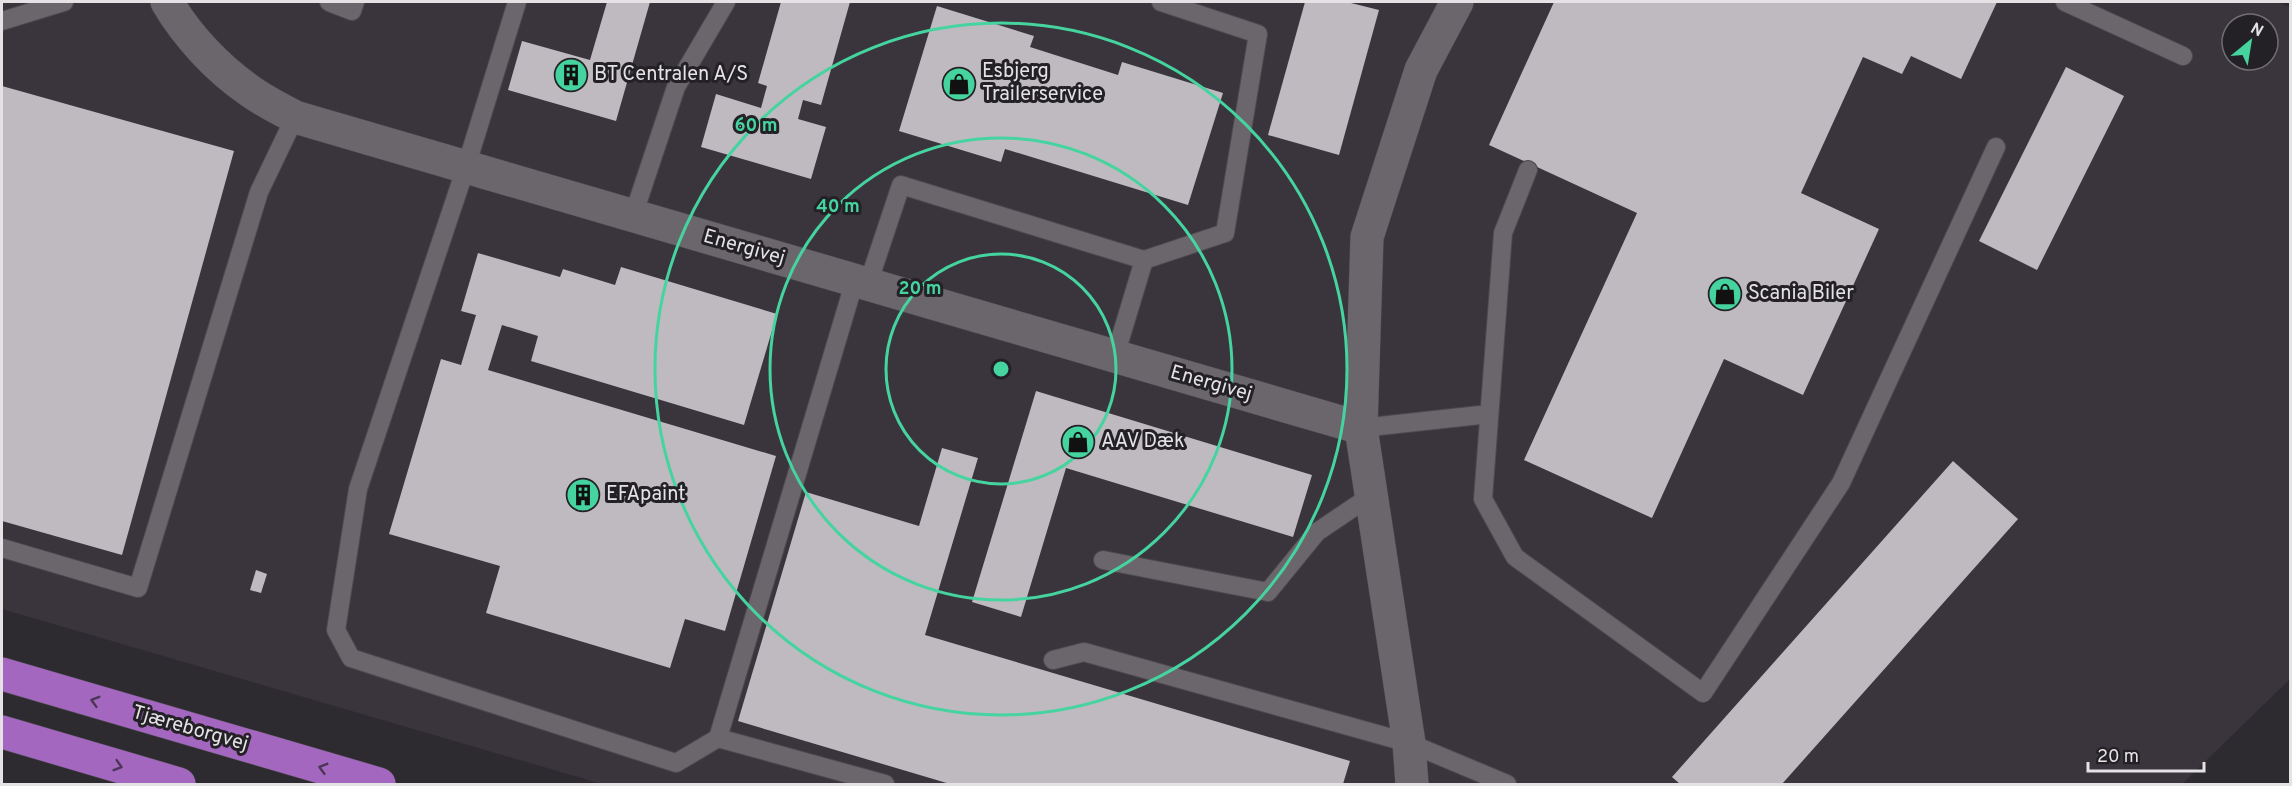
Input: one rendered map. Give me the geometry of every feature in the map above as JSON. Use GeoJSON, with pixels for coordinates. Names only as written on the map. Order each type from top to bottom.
{"type":"FeatureCollection","features":[{"type":"Feature","properties":{"kind":"highway","name":"Tjæreborgvej"},"geometry":{"type":"LineString","coordinates":[[2,674],[379,784]]}},
{"type":"Feature","properties":{"kind":"highway"},"geometry":{"type":"LineString","coordinates":[[2,732],[179,784]]}},
{"type":"Feature","properties":{"kind":"street","name":"Energivej"},"geometry":{"type":"LineString","coordinates":[[167,2],[177,19],[211,58],[250,91],[295,117],[1361,428]]}},
{"type":"Feature","properties":{"kind":"street"},"geometry":{"type":"LineString","coordinates":[[1412,784],[1409,743],[1361,428],[1367,237],[1421,70],[1456,2]]}},
{"type":"Feature","properties":{"kind":"lane"},"geometry":{"type":"LineString","coordinates":[[2,21],[64,2]]}},
{"type":"Feature","properties":{"kind":"lane"},"geometry":{"type":"LineString","coordinates":[[329,2],[352,11],[356,2]]}},
{"type":"Feature","properties":{"kind":"lane"},"geometry":{"type":"LineString","coordinates":[[518,2],[466,167],[358,489],[336,630],[351,658],[676,763],[718,738],[861,282],[901,185],[1144,260],[1225,232],[1258,34],[1161,2]]}},
{"type":"Feature","properties":{"kind":"lane"},"geometry":{"type":"LineString","coordinates":[[633,216],[676,87],[726,2]]}},
{"type":"Feature","properties":{"kind":"lane"},"geometry":{"type":"LineString","coordinates":[[2065,2],[2183,56]]}},
{"type":"Feature","properties":{"kind":"lane"},"geometry":{"type":"LineString","coordinates":[[2,548],[138,588],[259,192],[295,117]]}},
{"type":"Feature","properties":{"kind":"lane"},"geometry":{"type":"LineString","coordinates":[[1528,170],[1503,233],[1483,499],[1515,557],[1703,693],[1841,483],[1996,147]]}},
{"type":"Feature","properties":{"kind":"lane"},"geometry":{"type":"LineString","coordinates":[[1115,356],[1144,260]]}},
{"type":"Feature","properties":{"kind":"lane"},"geometry":{"type":"LineString","coordinates":[[1361,428],[1489,414]]}},
{"type":"Feature","properties":{"kind":"lane"},"geometry":{"type":"LineString","coordinates":[[1103,560],[1268,592],[1317,532],[1372,495]]}},
{"type":"Feature","properties":{"kind":"lane"},"geometry":{"type":"LineString","coordinates":[[1053,660],[1084,652],[1409,743],[1507,784]]}},
{"type":"Feature","properties":{"kind":"lane"},"geometry":{"type":"LineString","coordinates":[[718,738],[885,784]]}},
{"type":"Feature","properties":{"kind":"shaded area"},"geometry":{"type":"Polygon","coordinates":[[[2,2],[2277,2],[2290,7],[2290,679],[2182,784],[602,784],[2,609],[2,2]]]}},
{"type":"Feature","properties":{"kind":"building","name":"BT Centralen A/S"},"geometry":{"type":"Polygon","coordinates":[[[607,2],[650,2],[616,121],[508,90],[522,41],[590,60],[607,2]]]}},
{"type":"Feature","properties":{"kind":"building"},"geometry":{"type":"Polygon","coordinates":[[[781,2],[850,2],[821,105],[803,100],[798,119],[826,127],[811,179],[701,147],[716,94],[761,108],[767,86],[758,83],[781,2]]]}},
{"type":"Feature","properties":{"kind":"building"},"geometry":{"type":"Polygon","coordinates":[[[1305,2],[1347,2],[1379,10],[1339,155],[1268,135],[1305,2]]]}},
{"type":"Feature","properties":{"kind":"building","name":"Scania Biler"},"geometry":{"type":"Polygon","coordinates":[[[1554,2],[1997,2],[1961,79],[1911,56],[1902,74],[1863,57],[1801,193],[1879,229],[1803,395],[1724,359],[1652,518],[1524,460],[1637,213],[1489,145],[1554,2]]]}},
{"type":"Feature","properties":{"kind":"building"},"geometry":{"type":"Polygon","coordinates":[[[937,6],[1034,36],[1030,47],[1118,75],[1122,62],[1223,93],[1188,205],[1005,149],[1001,162],[899,131],[937,6]]]}},
{"type":"Feature","properties":{"kind":"building"},"geometry":{"type":"Polygon","coordinates":[[[2066,67],[2124,96],[2037,270],[1979,241],[2066,67]]]}},
{"type":"Feature","properties":{"kind":"building"},"geometry":{"type":"Polygon","coordinates":[[[2,86],[234,151],[122,555],[2,521],[2,86]]]}},
{"type":"Feature","properties":{"kind":"building","name":"EFApaint"},"geometry":{"type":"Polygon","coordinates":[[[478,253],[560,277],[563,269],[615,285],[621,267],[777,314],[744,425],[531,361],[538,336],[502,325],[488,370],[776,456],[725,631],[685,619],[670,668],[486,613],[500,566],[389,534],[441,359],[461,365],[476,315],[461,311],[478,253]]]}},
{"type":"Feature","properties":{"kind":"building"},"geometry":{"type":"Polygon","coordinates":[[[1036,391],[1312,475],[1293,537],[1066,468],[1021,617],[972,602],[1036,391]]]}},
{"type":"Feature","properties":{"kind":"building"},"geometry":{"type":"Polygon","coordinates":[[[942,448],[978,458],[925,635],[1350,761],[1343,784],[950,784],[738,721],[806,492],[919,526],[942,448]]]}},
{"type":"Feature","properties":{"kind":"building"},"geometry":{"type":"Polygon","coordinates":[[[1953,461],[2018,519],[1782,784],[1680,784],[1672,777],[1953,461]]]}},
{"type":"Feature","properties":{"kind":"building"},"geometry":{"type":"Polygon","coordinates":[[[256,570],[267,574],[261,593],[250,590],[256,570]]]}},
{"type":"Feature","properties":{"kind":"place","name":"BT Centralen A/S"},"geometry":{"type":"Point","coordinates":[571,75]}},
{"type":"Feature","properties":{"kind":"place","name":"Esbjerg Trailerservice"},"geometry":{"type":"Point","coordinates":[959,84]}},
{"type":"Feature","properties":{"kind":"place","name":"Scania Biler"},"geometry":{"type":"Point","coordinates":[1725,294]}},
{"type":"Feature","properties":{"kind":"place","name":"AAV Dæk"},"geometry":{"type":"Point","coordinates":[1078,442]}},
{"type":"Feature","properties":{"kind":"place","name":"EFApaint"},"geometry":{"type":"Point","coordinates":[583,495]}}]}
